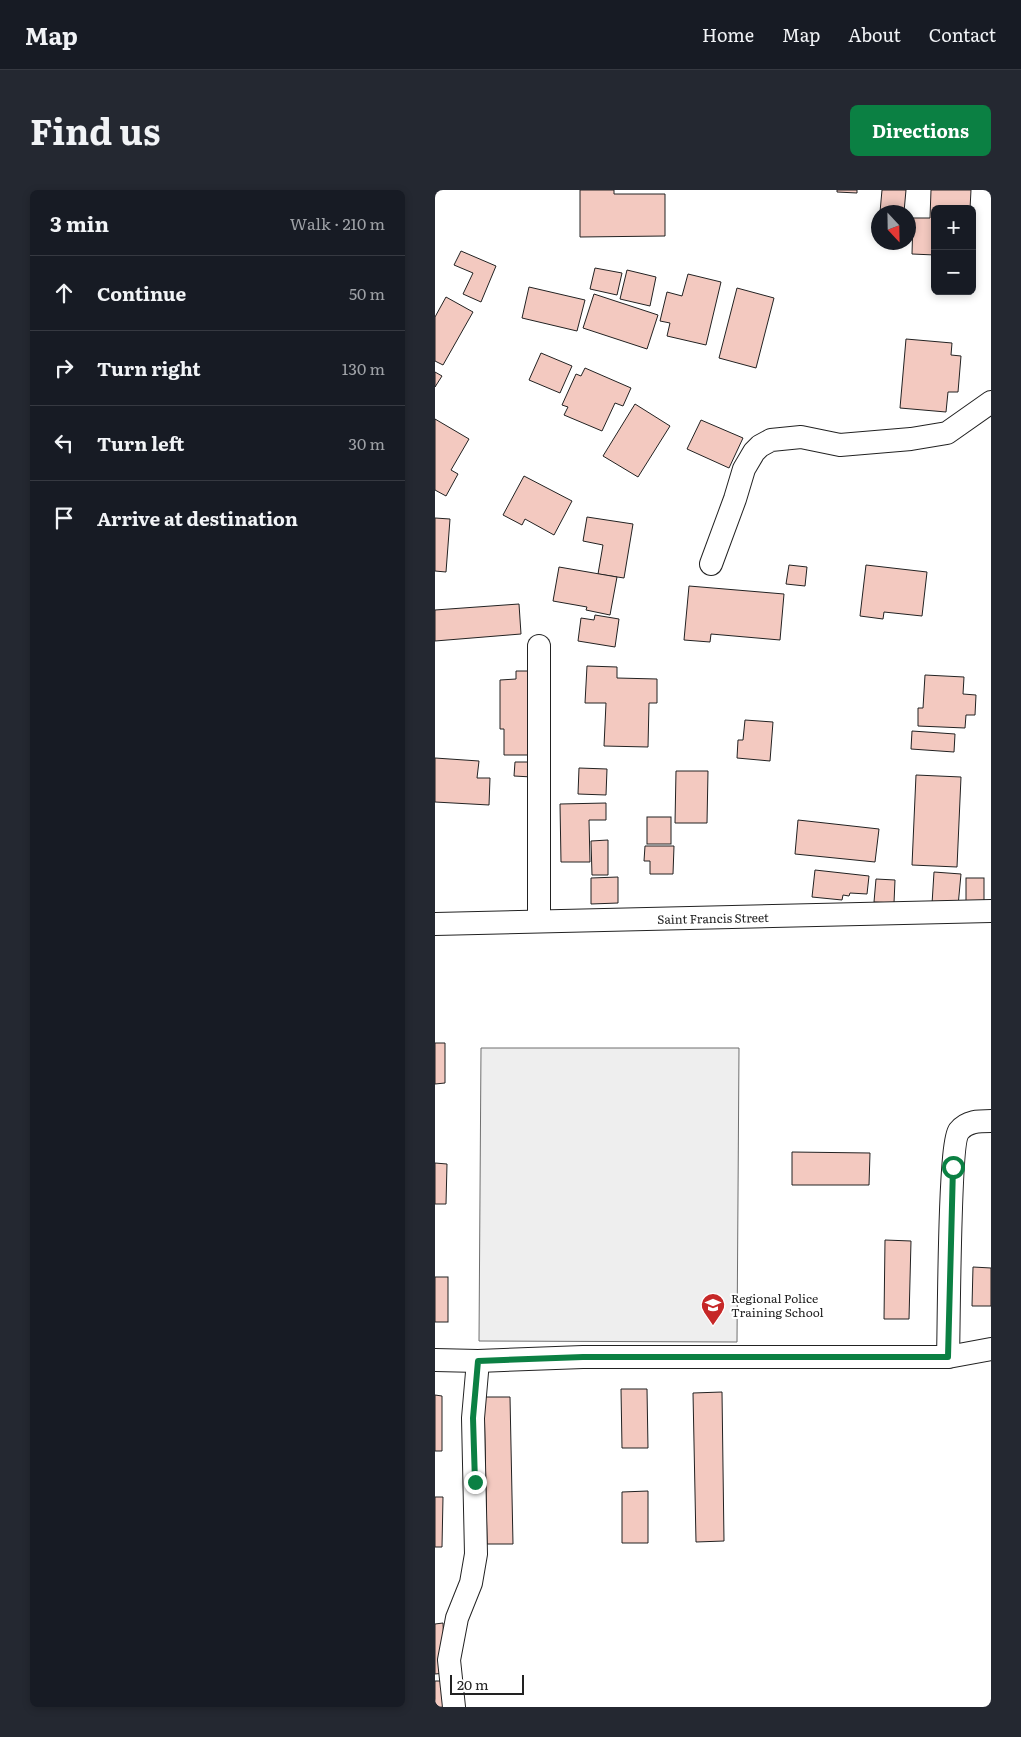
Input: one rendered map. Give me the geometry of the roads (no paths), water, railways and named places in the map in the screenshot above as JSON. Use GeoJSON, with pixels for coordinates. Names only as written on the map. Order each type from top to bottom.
{"type":"FeatureCollection","features":[{"type":"Feature","properties":{"kind":"street"},"geometry":{"type":"LineString","coordinates":[[711,564],[744,469],[760,446],[771,440],[801,438],[840,445],[911,439],[947,432],[991,402]]}},
{"type":"Feature","properties":{"kind":"street"},"geometry":{"type":"LineString","coordinates":[[539,646],[539,921]]}},
{"type":"Feature","properties":{"kind":"street","name":"Saint Francis Street"},"geometry":{"type":"LineString","coordinates":[[435,924],[991,911]]}},
{"type":"Feature","properties":{"kind":"street"},"geometry":{"type":"LineString","coordinates":[[948,1357],[953,1167],[958,1132],[966,1125],[977,1121],[991,1122]]}},
{"type":"Feature","properties":{"kind":"street"},"geometry":{"type":"LineString","coordinates":[[435,1360],[478,1361],[583,1357],[948,1357],[991,1349]]}},
{"type":"Feature","properties":{"kind":"street"},"geometry":{"type":"LineString","coordinates":[[454,1707],[449,1660],[457,1618],[471,1583],[476,1554],[473,1418],[478,1361]]}},
{"type":"Feature","properties":{"kind":"place","name":"Regional Police Training School"},"geometry":{"type":"Point","coordinates":[713,1326]}}]}
